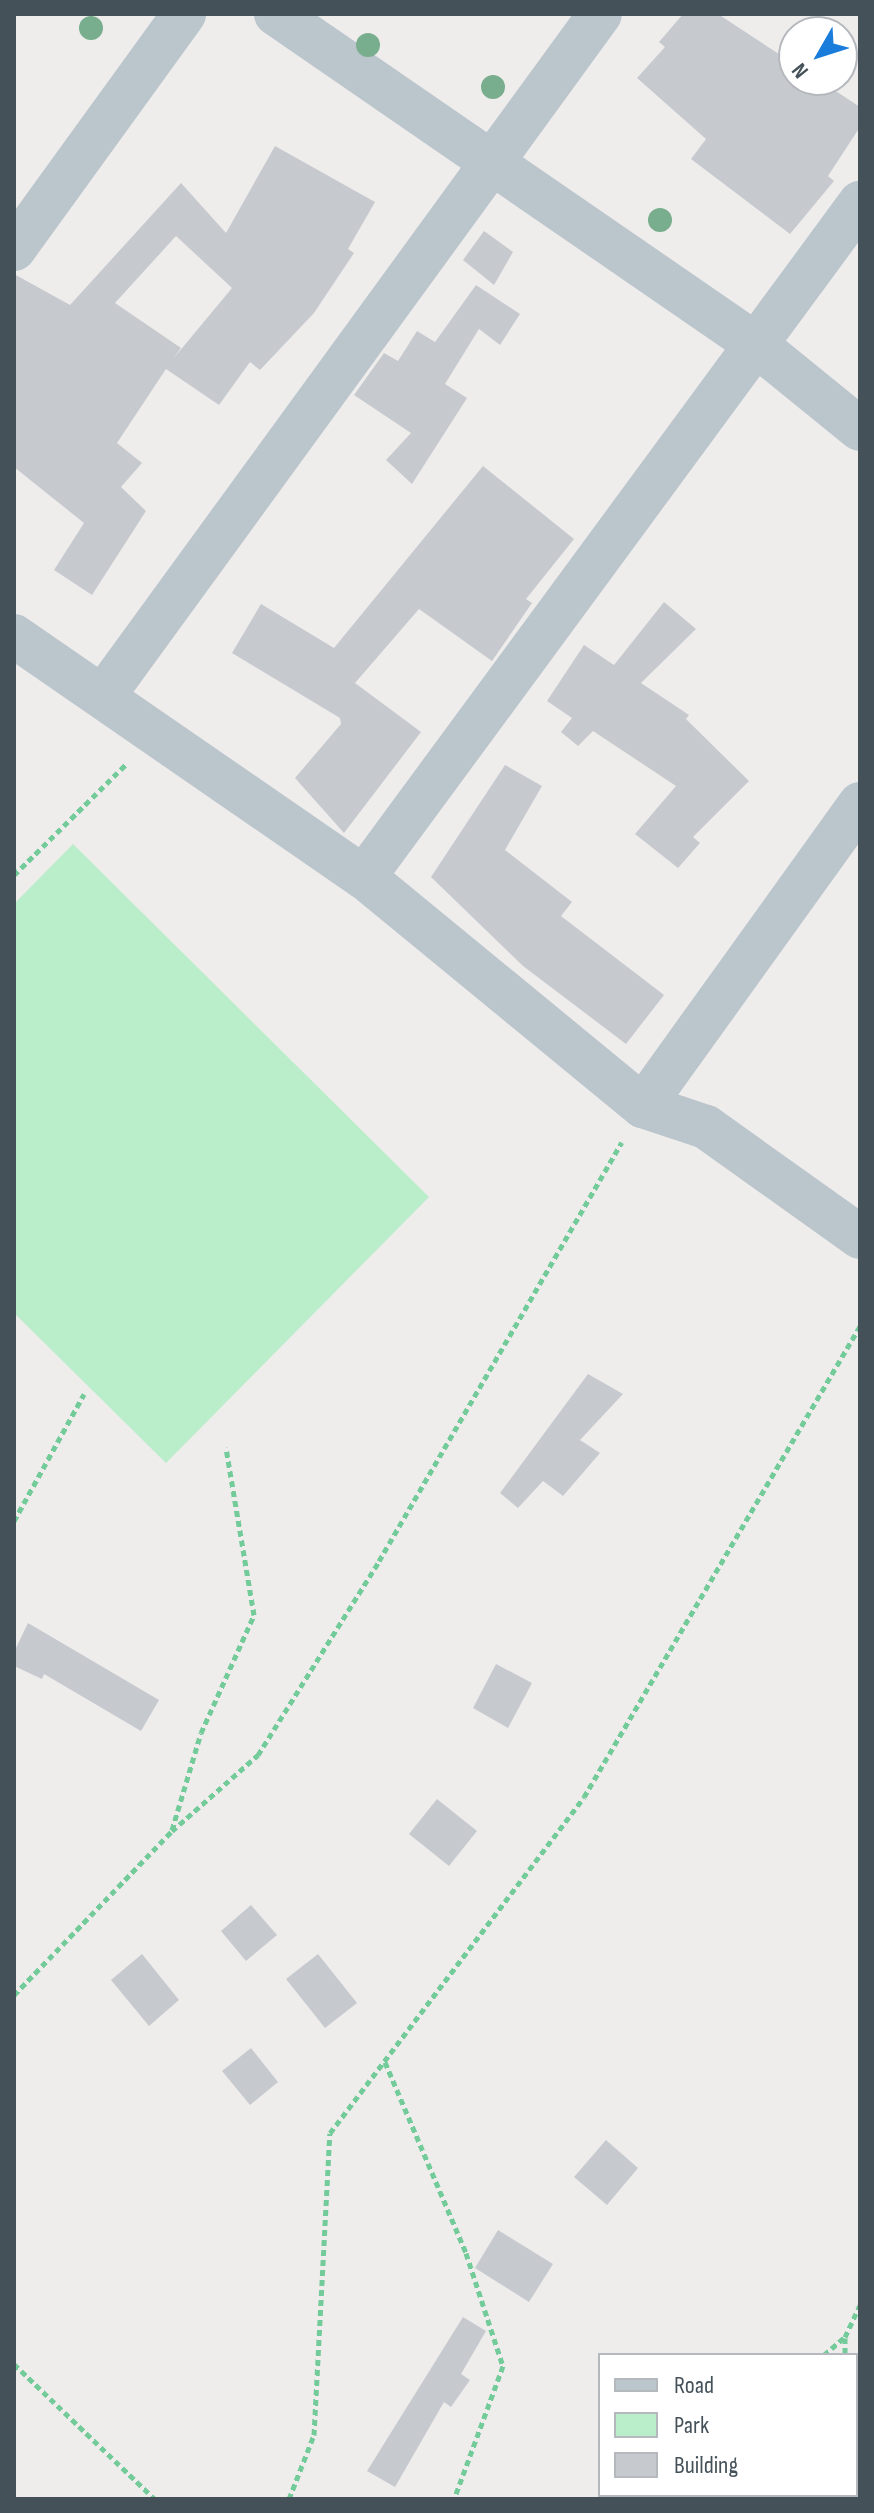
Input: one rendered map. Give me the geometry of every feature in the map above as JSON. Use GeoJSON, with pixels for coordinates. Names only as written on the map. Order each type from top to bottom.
{"type":"FeatureCollection","features":[{"type":"Feature","properties":{"kind":"street"},"geometry":{"type":"LineString","coordinates":[[14,249],[184,14]]}},
{"type":"Feature","properties":{"kind":"street"},"geometry":{"type":"LineString","coordinates":[[276,14],[754,343],[860,429]]}},
{"type":"Feature","properties":{"kind":"street"},"geometry":{"type":"LineString","coordinates":[[104,695],[495,165],[600,14]]}},
{"type":"Feature","properties":{"kind":"street"},"geometry":{"type":"LineString","coordinates":[[364,877],[860,203]]}},
{"type":"Feature","properties":{"kind":"street"},"geometry":{"type":"LineString","coordinates":[[14,636],[104,695],[364,877],[643,1106],[706,1127],[860,1237]]}},
{"type":"Feature","properties":{"kind":"street"},"geometry":{"type":"LineString","coordinates":[[643,1106],[860,804]]}},
{"type":"Feature","properties":{"kind":"path"},"geometry":{"type":"LineString","coordinates":[[14,875],[157,733]]}},
{"type":"Feature","properties":{"kind":"path"},"geometry":{"type":"LineString","coordinates":[[14,1995],[172,1831],[258,1755],[379,1561],[643,1106]]}},
{"type":"Feature","properties":{"kind":"path"},"geometry":{"type":"LineString","coordinates":[[289,2499],[314,2435],[330,2133],[584,1797],[860,1326]]}},
{"type":"Feature","properties":{"kind":"path"},"geometry":{"type":"LineString","coordinates":[[14,1521],[84,1394]]}},
{"type":"Feature","properties":{"kind":"path"},"geometry":{"type":"LineString","coordinates":[[172,1831],[201,1733],[254,1615],[226,1447]]}},
{"type":"Feature","properties":{"kind":"path"},"geometry":{"type":"LineString","coordinates":[[385,2061],[466,2253],[503,2366],[454,2499]]}},
{"type":"Feature","properties":{"kind":"path"},"geometry":{"type":"LineString","coordinates":[[826,2353],[845,2337],[860,2305]]}},
{"type":"Feature","properties":{"kind":"path"},"geometry":{"type":"LineString","coordinates":[[845,2337],[845,2353]]}},
{"type":"Feature","properties":{"kind":"path"},"geometry":{"type":"LineString","coordinates":[[14,2364],[155,2499]]}},
{"type":"Feature","properties":{"kind":"green space"},"geometry":{"type":"Polygon","coordinates":[[[73,844],[429,1197],[166,1463],[14,1313],[14,904],[73,844]]]}},
{"type":"Feature","properties":{"kind":"building"},"geometry":{"type":"Polygon","coordinates":[[[683,14],[718,14],[778,53],[778,96],[843,96],[860,107],[860,127],[828,176],[834,181],[790,234],[691,159],[706,139],[637,78],[665,47],[659,42],[683,14]]]}},
{"type":"Feature","properties":{"kind":"building"},"geometry":{"type":"Polygon","coordinates":[[[275,146],[375,202],[348,249],[354,253],[314,313],[260,370],[250,362],[219,405],[166,369],[117,443],[142,463],[121,487],[146,511],[92,595],[54,570],[84,523],[14,467],[14,274],[70,305],[181,183],[226,233],[275,146]],[[176,236],[115,303],[181,348],[173,359],[232,288],[176,236]]]}},
{"type":"Feature","properties":{"kind":"building"},"geometry":{"type":"Polygon","coordinates":[[[484,231],[513,252],[494,285],[463,260],[484,231]]]}},
{"type":"Feature","properties":{"kind":"building"},"geometry":{"type":"Polygon","coordinates":[[[476,285],[520,314],[500,345],[479,329],[445,384],[467,398],[412,484],[386,460],[411,433],[354,395],[384,353],[398,361],[417,331],[435,342],[476,285]]]}},
{"type":"Feature","properties":{"kind":"building"},"geometry":{"type":"Polygon","coordinates":[[[483,466],[574,539],[526,599],[532,603],[492,661],[419,609],[355,683],[421,732],[344,833],[295,778],[341,724],[340,718],[232,653],[261,604],[334,648],[483,466]]]}},
{"type":"Feature","properties":{"kind":"building"},"geometry":{"type":"Polygon","coordinates":[[[664,602],[696,629],[641,683],[689,715],[686,719],[749,781],[693,837],[700,843],[678,868],[635,834],[676,786],[593,731],[578,746],[561,732],[572,718],[547,701],[584,645],[614,665],[664,602]]]}},
{"type":"Feature","properties":{"kind":"building"},"geometry":{"type":"Polygon","coordinates":[[[505,765],[542,786],[505,850],[572,902],[561,916],[664,995],[626,1044],[523,966],[431,877],[505,765]]]}},
{"type":"Feature","properties":{"kind":"building"},"geometry":{"type":"Polygon","coordinates":[[[588,1374],[623,1394],[580,1440],[600,1453],[563,1496],[543,1481],[518,1508],[500,1493],[588,1374]]]}},
{"type":"Feature","properties":{"kind":"building"},"geometry":{"type":"Polygon","coordinates":[[[28,1623],[159,1700],[141,1731],[44,1674],[42,1679],[14,1666],[14,1652],[28,1623]]]}},
{"type":"Feature","properties":{"kind":"building"},"geometry":{"type":"Polygon","coordinates":[[[496,1664],[532,1683],[508,1728],[473,1708],[496,1664]]]}},
{"type":"Feature","properties":{"kind":"building"},"geometry":{"type":"Polygon","coordinates":[[[437,1799],[477,1831],[449,1866],[409,1834],[437,1799]]]}},
{"type":"Feature","properties":{"kind":"building"},"geometry":{"type":"Polygon","coordinates":[[[251,1905],[277,1935],[246,1961],[221,1931],[251,1905]]]}},
{"type":"Feature","properties":{"kind":"building"},"geometry":{"type":"Polygon","coordinates":[[[142,1954],[179,2000],[149,2026],[111,1980],[142,1954]]]}},
{"type":"Feature","properties":{"kind":"building"},"geometry":{"type":"Polygon","coordinates":[[[318,1954],[357,2003],[325,2028],[286,1979],[318,1954]]]}},
{"type":"Feature","properties":{"kind":"building"},"geometry":{"type":"Polygon","coordinates":[[[251,2048],[278,2082],[250,2105],[222,2071],[251,2048]]]}},
{"type":"Feature","properties":{"kind":"building"},"geometry":{"type":"Polygon","coordinates":[[[606,2140],[638,2168],[607,2205],[574,2177],[606,2140]]]}},
{"type":"Feature","properties":{"kind":"building"},"geometry":{"type":"Polygon","coordinates":[[[498,2230],[553,2264],[529,2302],[475,2268],[498,2230]]]}},
{"type":"Feature","properties":{"kind":"building"},"geometry":{"type":"Polygon","coordinates":[[[463,2317],[486,2331],[461,2374],[470,2380],[451,2407],[444,2402],[395,2487],[367,2471],[463,2317]]]}}]}
